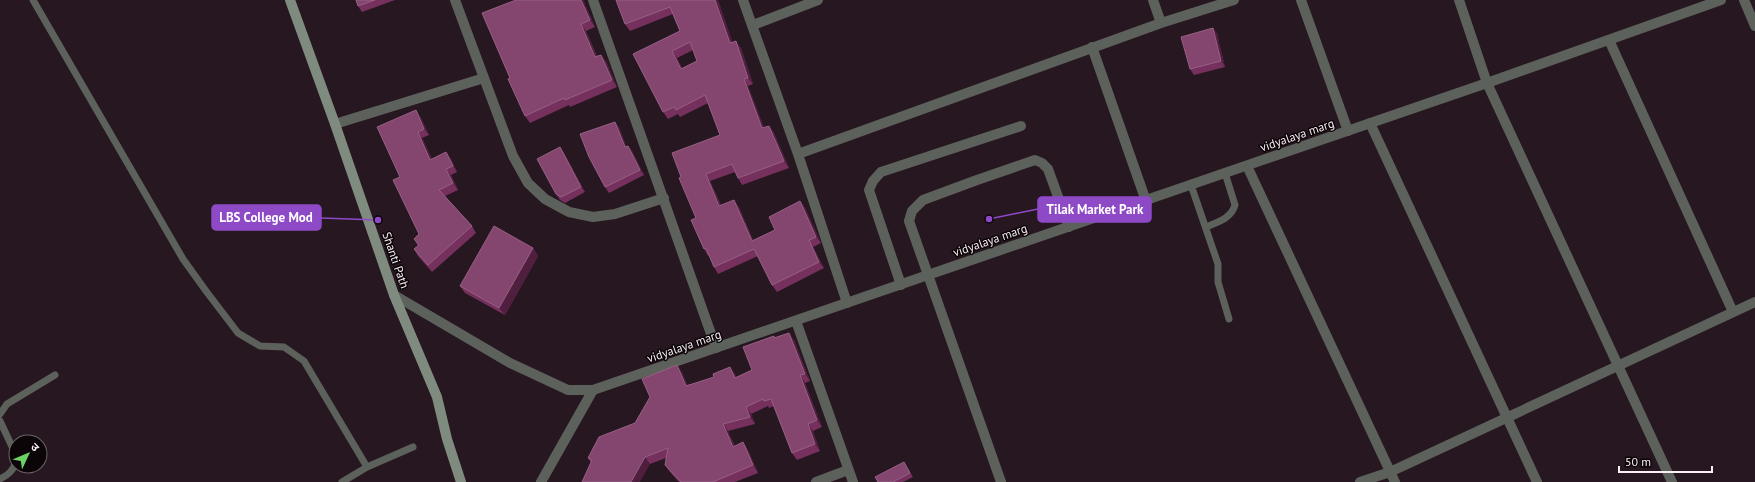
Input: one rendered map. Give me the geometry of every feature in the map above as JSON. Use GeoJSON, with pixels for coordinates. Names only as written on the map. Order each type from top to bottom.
{"type":"FeatureCollection","features":[{"type":"Feature","properties":{"kind":"main road","name":"Shanti Path"},"geometry":{"type":"LineString","coordinates":[[290,0],[335,124],[394,295],[437,397],[447,439],[462,482]]}},
{"type":"Feature","properties":{"kind":"street"},"geometry":{"type":"LineString","coordinates":[[455,0],[513,156],[528,183],[545,199],[569,212],[593,217],[616,214],[664,198]]}},
{"type":"Feature","properties":{"kind":"street"},"geometry":{"type":"LineString","coordinates":[[593,0],[716,348]]}},
{"type":"Feature","properties":{"kind":"street"},"geometry":{"type":"LineString","coordinates":[[743,0],[798,154],[847,303]]}},
{"type":"Feature","properties":{"kind":"street"},"geometry":{"type":"LineString","coordinates":[[753,25],[818,0]]}},
{"type":"Feature","properties":{"kind":"street"},"geometry":{"type":"LineString","coordinates":[[1153,0],[1161,23]]}},
{"type":"Feature","properties":{"kind":"street"},"geometry":{"type":"LineString","coordinates":[[798,154],[1092,47],[1234,0]]}},
{"type":"Feature","properties":{"kind":"street"},"geometry":{"type":"LineString","coordinates":[[1301,0],[1348,131]]}},
{"type":"Feature","properties":{"kind":"street"},"geometry":{"type":"LineString","coordinates":[[1458,0],[1486,83],[1672,482]]}},
{"type":"Feature","properties":{"kind":"street","name":"vidyalaya marg"},"geometry":{"type":"LineString","coordinates":[[394,295],[510,363],[568,390],[593,390],[1370,124],[1721,0]]}},
{"type":"Feature","properties":{"kind":"street"},"geometry":{"type":"LineString","coordinates":[[1744,0],[1755,26]]}},
{"type":"Feature","properties":{"kind":"street"},"geometry":{"type":"LineString","coordinates":[[1609,40],[1733,312]]}},
{"type":"Feature","properties":{"kind":"street"},"geometry":{"type":"LineString","coordinates":[[1092,47],[1146,200]]}},
{"type":"Feature","properties":{"kind":"street"},"geometry":{"type":"LineString","coordinates":[[335,124],[484,78]]}},
{"type":"Feature","properties":{"kind":"street"},"geometry":{"type":"LineString","coordinates":[[1370,124],[1537,482]]}},
{"type":"Feature","properties":{"kind":"street"},"geometry":{"type":"LineString","coordinates":[[901,285],[869,190],[873,181],[881,172],[1021,126]]}},
{"type":"Feature","properties":{"kind":"street"},"geometry":{"type":"LineString","coordinates":[[1001,482],[927,276],[910,221],[912,211],[923,200],[1035,160],[1042,163],[1048,169],[1069,227]]}},
{"type":"Feature","properties":{"kind":"street"},"geometry":{"type":"LineString","coordinates":[[1247,166],[1395,482]]}},
{"type":"Feature","properties":{"kind":"street"},"geometry":{"type":"LineString","coordinates":[[1360,482],[1390,472],[1755,302]]}},
{"type":"Feature","properties":{"kind":"street"},"geometry":{"type":"LineString","coordinates":[[796,321],[853,482]]}},
{"type":"Feature","properties":{"kind":"street"},"geometry":{"type":"LineString","coordinates":[[541,482],[593,390]]}},
{"type":"Feature","properties":{"kind":"street"},"geometry":{"type":"LineString","coordinates":[[816,482],[848,470]]}},
{"type":"Feature","properties":{"kind":"lane"},"geometry":{"type":"LineString","coordinates":[[33,0],[183,259],[238,333],[260,346],[284,347],[304,361],[367,467]]}},
{"type":"Feature","properties":{"kind":"lane"},"geometry":{"type":"LineString","coordinates":[[1206,227],[1226,218],[1234,210],[1225,173]]}},
{"type":"Feature","properties":{"kind":"lane"},"geometry":{"type":"LineString","coordinates":[[1191,185],[1218,264],[1218,282],[1229,319]]}},
{"type":"Feature","properties":{"kind":"lane"},"geometry":{"type":"LineString","coordinates":[[0,414],[8,404],[55,375]]}},
{"type":"Feature","properties":{"kind":"lane"},"geometry":{"type":"LineString","coordinates":[[0,421],[8,438]]}},
{"type":"Feature","properties":{"kind":"lane"},"geometry":{"type":"LineString","coordinates":[[342,482],[367,467],[413,447]]}},
{"type":"Feature","properties":{"kind":"building"},"geometry":{"type":"Polygon","coordinates":[[[356,0],[375,0],[358,6],[356,0]]]}},
{"type":"Feature","properties":{"kind":"building"},"geometry":{"type":"Polygon","coordinates":[[[516,0],[581,0],[590,20],[581,24],[595,57],[601,55],[612,80],[565,100],[564,98],[525,116],[508,79],[510,78],[482,13],[516,0]]]}},
{"type":"Feature","properties":{"kind":"building"},"geometry":{"type":"Polygon","coordinates":[[[616,0],[715,0],[730,43],[736,41],[748,78],[744,79],[762,128],[769,126],[784,161],[738,178],[732,164],[706,174],[719,206],[734,200],[752,241],[775,230],[769,217],[800,201],[816,237],[809,240],[819,262],[772,285],[754,249],[714,267],[691,220],[696,218],[679,178],[681,177],[672,153],[720,135],[705,95],[676,110],[674,107],[663,112],[633,54],[680,31],[670,7],[625,24],[616,0]],[[690,42],[672,51],[681,69],[697,61],[690,42]]]}},
{"type":"Feature","properties":{"kind":"building"},"geometry":{"type":"Polygon","coordinates":[[[1213,28],[1221,61],[1190,69],[1181,37],[1213,28]]]}},
{"type":"Feature","properties":{"kind":"building"},"geometry":{"type":"Polygon","coordinates":[[[416,110],[424,129],[418,132],[430,160],[446,152],[453,166],[446,169],[453,183],[439,190],[472,226],[428,265],[414,249],[419,245],[414,239],[419,234],[393,180],[400,177],[377,127],[416,110]]]}},
{"type":"Feature","properties":{"kind":"building"},"geometry":{"type":"Polygon","coordinates":[[[615,122],[625,147],[628,146],[640,170],[605,187],[589,157],[580,134],[615,122]]]}},
{"type":"Feature","properties":{"kind":"building"},"geometry":{"type":"Polygon","coordinates":[[[560,147],[581,187],[561,197],[556,194],[537,159],[560,147]]]}},
{"type":"Feature","properties":{"kind":"building"},"geometry":{"type":"Polygon","coordinates":[[[494,226],[533,248],[499,308],[460,286],[494,226]]]}},
{"type":"Feature","properties":{"kind":"building"},"geometry":{"type":"Polygon","coordinates":[[[789,333],[805,374],[800,375],[817,420],[808,424],[815,444],[792,453],[771,399],[764,401],[763,399],[746,407],[750,417],[723,424],[733,447],[743,442],[753,465],[713,482],[681,482],[665,465],[668,448],[645,457],[631,482],[582,482],[592,460],[588,458],[599,437],[635,423],[650,397],[642,379],[677,365],[686,386],[714,377],[713,374],[730,367],[735,378],[752,370],[743,347],[774,336],[774,338],[789,333]]]}},
{"type":"Feature","properties":{"kind":"building"},"geometry":{"type":"Polygon","coordinates":[[[904,462],[910,473],[893,482],[878,482],[875,477],[904,462]]]}},
{"type":"Feature","properties":{"kind":"place","name":"Tilak Market Park"},"geometry":{"type":"Point","coordinates":[989,219]}},
{"type":"Feature","properties":{"kind":"place","name":"LBS College Mod"},"geometry":{"type":"Point","coordinates":[378,220]}}]}
